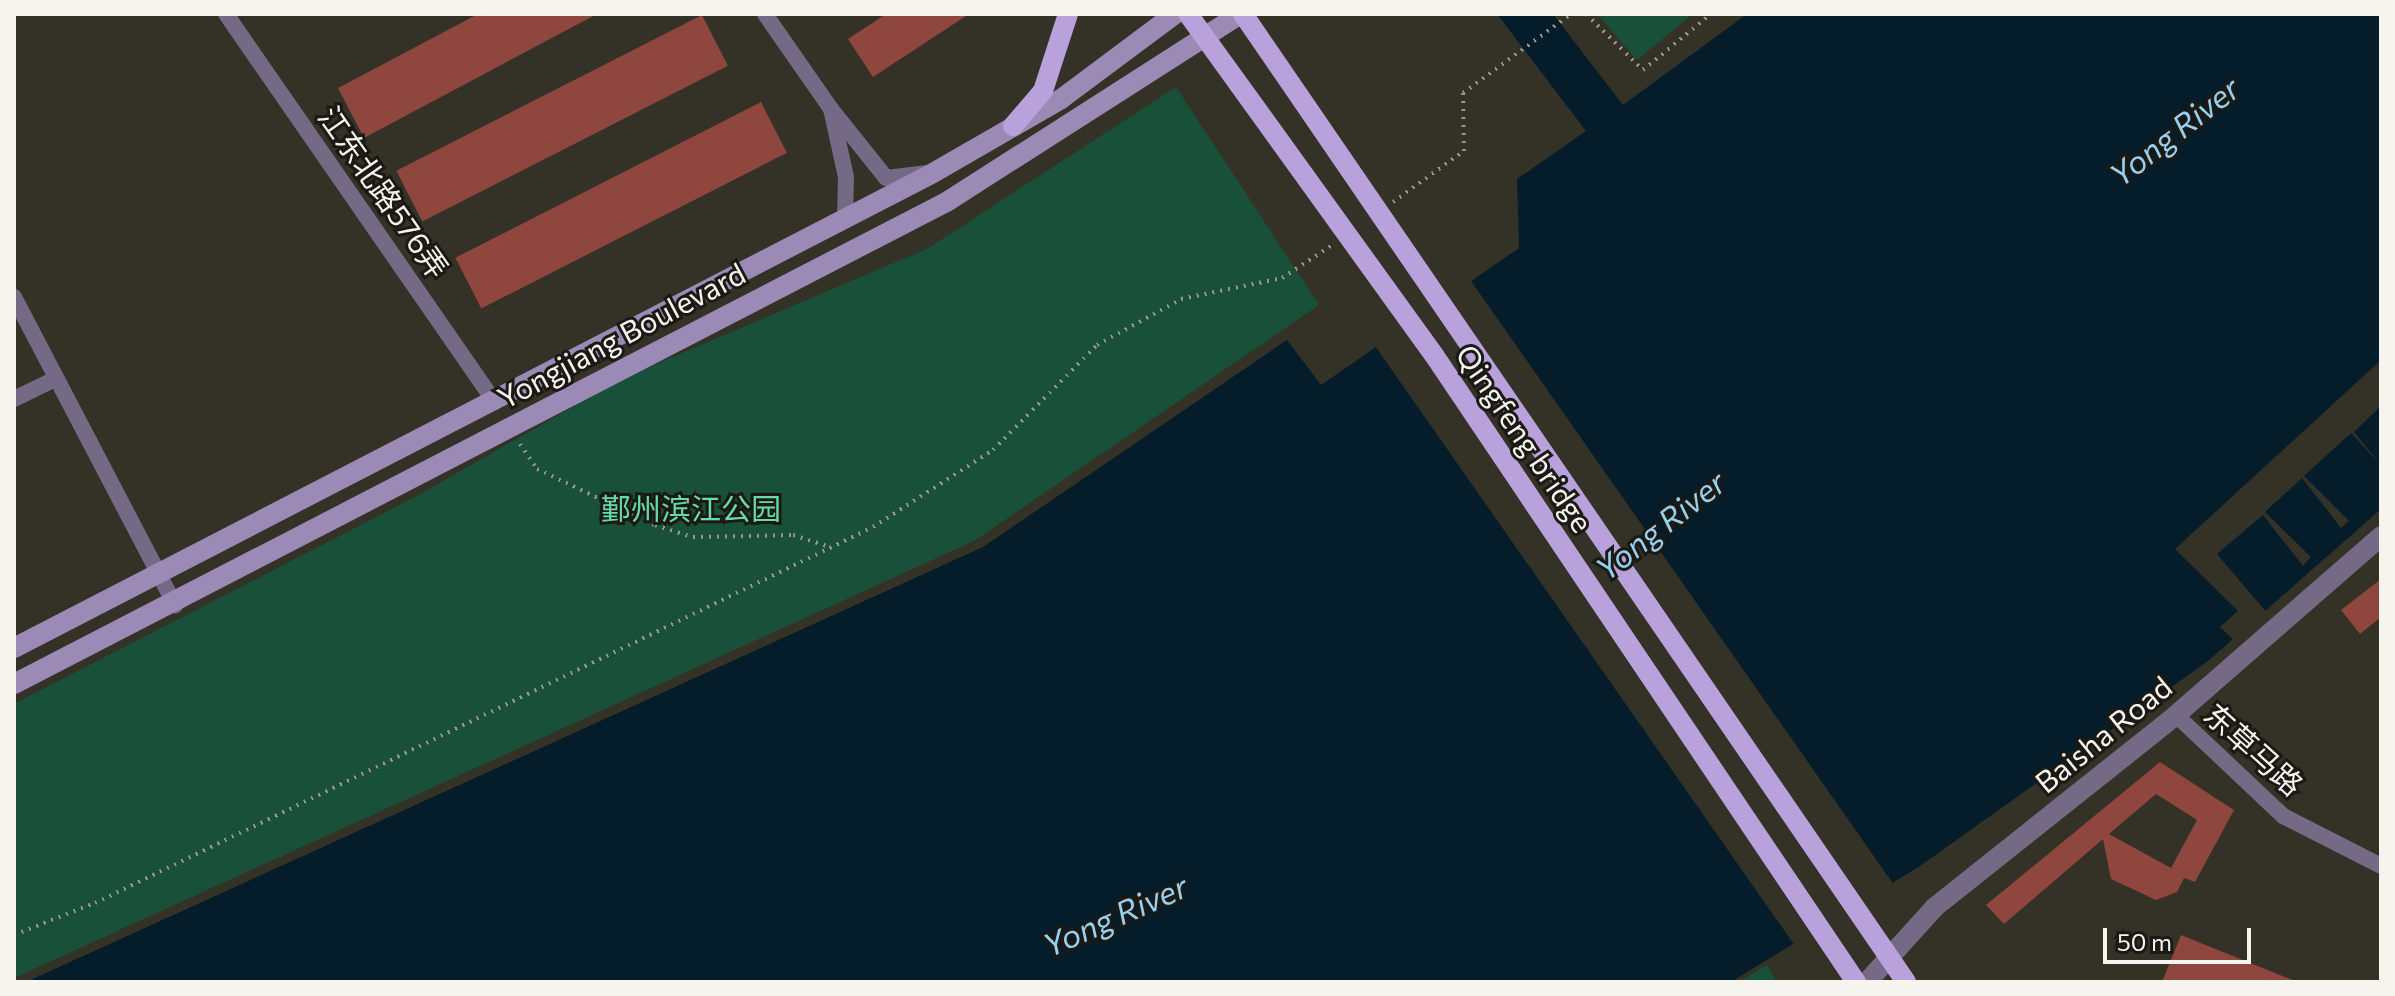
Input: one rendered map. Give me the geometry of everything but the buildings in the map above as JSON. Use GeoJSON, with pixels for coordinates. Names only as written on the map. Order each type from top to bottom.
{"type":"FeatureCollection","features":[{"type":"Feature","properties":{"kind":"main road"},"geometry":{"type":"LineString","coordinates":[[1013,126],[1043,91],[1068,14]]}},
{"type":"Feature","properties":{"kind":"main road","name":"Yongjiang Boulevard"},"geometry":{"type":"LineString","coordinates":[[14,648],[163,575],[933,173],[1013,126],[1175,14]]}},
{"type":"Feature","properties":{"kind":"main road","name":"Qingfeng bridge"},"geometry":{"type":"LineString","coordinates":[[1188,14],[1434,355],[1856,982]]}},
{"type":"Feature","properties":{"kind":"main road","name":"Yongjiang Boulevard"},"geometry":{"type":"LineString","coordinates":[[14,684],[175,605],[509,427],[948,201],[1241,14]]}},
{"type":"Feature","properties":{"kind":"main road","name":"Qingfeng bridge"},"geometry":{"type":"LineString","coordinates":[[1241,14],[1906,982]]}},
{"type":"Feature","properties":{"kind":"street","name":"江东北路576弄"},"geometry":{"type":"LineString","coordinates":[[226,14],[495,402]]}},
{"type":"Feature","properties":{"kind":"street"},"geometry":{"type":"LineString","coordinates":[[765,14],[831,109],[886,178],[933,173]]}},
{"type":"Feature","properties":{"kind":"street"},"geometry":{"type":"LineString","coordinates":[[831,109],[846,177],[845,220]]}},
{"type":"Feature","properties":{"kind":"street"},"geometry":{"type":"LineString","coordinates":[[14,297],[55,379],[163,575],[175,605]]}},
{"type":"Feature","properties":{"kind":"street"},"geometry":{"type":"LineString","coordinates":[[14,399],[55,379]]}},
{"type":"Feature","properties":{"kind":"street","name":"Baisha Road"},"geometry":{"type":"LineString","coordinates":[[1867,982],[1911,933],[2176,715],[2381,536]]}},
{"type":"Feature","properties":{"kind":"street","name":"东草马路"},"geometry":{"type":"LineString","coordinates":[[2176,715],[2283,816],[2381,866]]}},
{"type":"Feature","properties":{"kind":"street"},"geometry":{"type":"LineString","coordinates":[[1898,982],[1911,933]]}},
{"type":"Feature","properties":{"kind":"path"},"geometry":{"type":"LineString","coordinates":[[1586,14],[1643,70],[1711,14]]}},
{"type":"Feature","properties":{"kind":"path"},"geometry":{"type":"LineString","coordinates":[[1379,212],[1464,151],[1459,102],[1509,58],[1571,15]]}},
{"type":"Feature","properties":{"kind":"path"},"geometry":{"type":"LineString","coordinates":[[14,935],[95,903],[832,547],[993,450],[1097,345],[1181,299],[1282,278],[1343,238]]}},
{"type":"Feature","properties":{"kind":"path"},"geometry":{"type":"LineString","coordinates":[[509,427],[537,469],[655,525],[693,537],[793,535],[832,547]]}},
{"type":"Feature","properties":{"kind":"green space"},"geometry":{"type":"Polygon","coordinates":[[[1597,14],[1693,14],[1637,60],[1597,14]]]}},
{"type":"Feature","properties":{"kind":"green space","name":"鄞州滨江公园"},"geometry":{"type":"Polygon","coordinates":[[[1176,87],[1319,305],[974,541],[14,978],[14,704],[417,496],[623,378],[927,249],[1176,87]]]}},
{"type":"Feature","properties":{"kind":"green space"},"geometry":{"type":"Polygon","coordinates":[[[1767,965],[1777,982],[1739,982],[1767,965]]]}},
{"type":"Feature","properties":{"kind":"water","name":"Yong River"},"geometry":{"type":"Polygon","coordinates":[[[1497,14],[1553,14],[1623,105],[1747,14],[2381,14],[2381,509],[2208,661],[1920,866],[1731,982],[26,982],[983,547],[1287,340],[1321,385],[1519,248],[1517,179],[1586,131],[1497,14]]]}},
{"type":"Feature","properties":{"kind":"pier"},"geometry":{"type":"Polygon","coordinates":[[[1469,278],[1894,885],[1799,952],[1374,345],[1469,278]]]}},
{"type":"Feature","properties":{"kind":"pier"},"geometry":{"type":"Polygon","coordinates":[[[2381,360],[2381,406],[2354,432],[2381,465],[2351,433],[2304,476],[2349,521],[2341,528],[2302,478],[2265,512],[2311,557],[2303,566],[2263,515],[2217,554],[2268,614],[2236,642],[2220,627],[2238,611],[2175,549],[2381,360]]]}}]}
